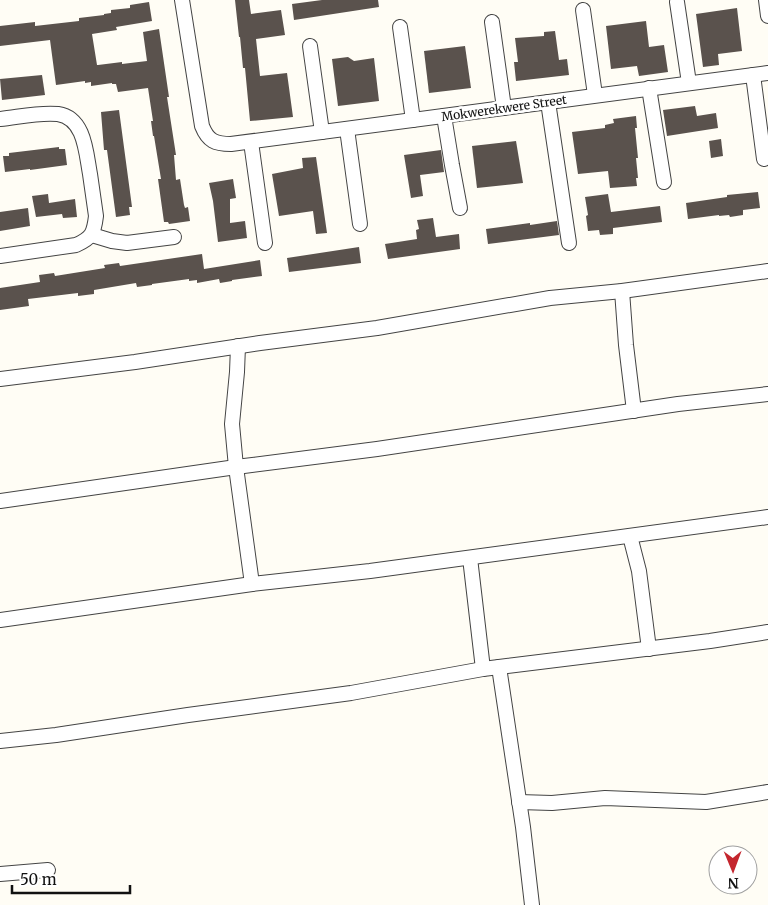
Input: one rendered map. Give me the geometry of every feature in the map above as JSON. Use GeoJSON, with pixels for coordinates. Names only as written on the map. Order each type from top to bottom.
{"type":"FeatureCollection","features":[{"type":"Feature","properties":{"kind":"street","name":"Mokwerekwere Street"},"geometry":{"type":"LineString","coordinates":[[182,0],[202,126],[211,140],[220,144],[251,142],[768,73]]}},
{"type":"Feature","properties":{"kind":"street"},"geometry":{"type":"LineString","coordinates":[[766,0],[768,16]]}},
{"type":"Feature","properties":{"kind":"street"},"geometry":{"type":"LineString","coordinates":[[677,2],[689,83]]}},
{"type":"Feature","properties":{"kind":"street"},"geometry":{"type":"LineString","coordinates":[[583,10],[595,95]]}},
{"type":"Feature","properties":{"kind":"street"},"geometry":{"type":"LineString","coordinates":[[492,22],[504,108]]}},
{"type":"Feature","properties":{"kind":"street"},"geometry":{"type":"LineString","coordinates":[[400,27],[412,120]]}},
{"type":"Feature","properties":{"kind":"street"},"geometry":{"type":"LineString","coordinates":[[310,46],[322,132]]}},
{"type":"Feature","properties":{"kind":"street"},"geometry":{"type":"LineString","coordinates":[[752,75],[764,159]]}},
{"type":"Feature","properties":{"kind":"street"},"geometry":{"type":"LineString","coordinates":[[650,88],[664,182]]}},
{"type":"Feature","properties":{"kind":"street"},"geometry":{"type":"LineString","coordinates":[[548,102],[569,243]]}},
{"type":"Feature","properties":{"kind":"street"},"geometry":{"type":"LineString","coordinates":[[0,119],[60,114],[72,120],[80,131],[85,144],[96,216],[92,235],[86,241],[76,245],[0,256]]}},
{"type":"Feature","properties":{"kind":"street"},"geometry":{"type":"LineString","coordinates":[[444,116],[460,208]]}},
{"type":"Feature","properties":{"kind":"street"},"geometry":{"type":"LineString","coordinates":[[348,129],[360,224]]}},
{"type":"Feature","properties":{"kind":"street"},"geometry":{"type":"LineString","coordinates":[[251,142],[265,243]]}},
{"type":"Feature","properties":{"kind":"street"},"geometry":{"type":"LineString","coordinates":[[92,235],[127,243],[174,237]]}},
{"type":"Feature","properties":{"kind":"street"},"geometry":{"type":"LineString","coordinates":[[0,378],[136,362],[238,346],[377,328],[550,298],[622,291],[768,271]]}},
{"type":"Feature","properties":{"kind":"street"},"geometry":{"type":"LineString","coordinates":[[622,291],[634,411]]}},
{"type":"Feature","properties":{"kind":"street"},"geometry":{"type":"LineString","coordinates":[[238,346],[232,424],[252,584]]}},
{"type":"Feature","properties":{"kind":"street"},"geometry":{"type":"LineString","coordinates":[[0,501],[377,449],[678,404],[768,394]]}},
{"type":"Feature","properties":{"kind":"street"},"geometry":{"type":"LineString","coordinates":[[0,620],[252,584],[370,571],[768,517]]}},
{"type":"Feature","properties":{"kind":"street"},"geometry":{"type":"LineString","coordinates":[[630,536],[639,571],[649,649]]}},
{"type":"Feature","properties":{"kind":"street"},"geometry":{"type":"LineString","coordinates":[[470,558],[483,668]]}},
{"type":"Feature","properties":{"kind":"street"},"geometry":{"type":"LineString","coordinates":[[0,741],[56,735],[352,693],[483,668],[710,642],[768,632]]}},
{"type":"Feature","properties":{"kind":"street"},"geometry":{"type":"LineString","coordinates":[[499,667],[532,905]]}},
{"type":"Feature","properties":{"kind":"street"},"geometry":{"type":"LineString","coordinates":[[519,802],[552,803],[605,798],[706,802],[768,792]]}},
{"type":"Feature","properties":{"kind":"street"},"geometry":{"type":"LineString","coordinates":[[0,874],[48,870]]}},
{"type":"Feature","properties":{"kind":"building"},"geometry":{"type":"Polygon","coordinates":[[[235,0],[249,0],[251,14],[281,10],[285,35],[256,39],[260,76],[287,73],[293,117],[250,121],[245,68],[243,68],[235,0]]]}},
{"type":"Feature","properties":{"kind":"building"},"geometry":{"type":"Polygon","coordinates":[[[322,0],[378,0],[379,7],[294,20],[292,4],[322,0]]]}},
{"type":"Feature","properties":{"kind":"building"},"geometry":{"type":"Polygon","coordinates":[[[149,2],[152,21],[116,27],[117,30],[92,34],[97,65],[122,62],[122,64],[147,61],[143,32],[159,29],[176,155],[174,155],[176,180],[180,179],[184,205],[185,208],[188,207],[190,221],[169,224],[164,222],[158,179],[161,179],[153,136],[151,121],[153,121],[148,88],[118,92],[116,84],[112,83],[91,86],[91,82],[85,83],[85,81],[56,85],[50,40],[0,46],[0,26],[35,22],[35,26],[79,21],[79,18],[104,15],[111,13],[111,10],[130,8],[130,5],[149,2]]]}},
{"type":"Feature","properties":{"kind":"building"},"geometry":{"type":"Polygon","coordinates":[[[737,8],[742,51],[718,54],[719,65],[703,67],[696,14],[737,8]]]}},
{"type":"Feature","properties":{"kind":"building"},"geometry":{"type":"Polygon","coordinates":[[[646,21],[649,47],[664,45],[668,72],[639,76],[637,66],[611,69],[606,26],[646,21]]]}},
{"type":"Feature","properties":{"kind":"building"},"geometry":{"type":"Polygon","coordinates":[[[555,31],[559,60],[567,59],[569,75],[516,81],[514,62],[518,62],[515,38],[544,36],[544,32],[555,31]]]}},
{"type":"Feature","properties":{"kind":"building"},"geometry":{"type":"Polygon","coordinates":[[[465,46],[471,88],[429,93],[424,51],[465,46]]]}},
{"type":"Feature","properties":{"kind":"building"},"geometry":{"type":"Polygon","coordinates":[[[348,57],[354,61],[374,58],[379,101],[338,106],[332,59],[348,57]]]}},
{"type":"Feature","properties":{"kind":"building"},"geometry":{"type":"Polygon","coordinates":[[[42,75],[45,95],[2,100],[0,79],[42,75]]]}},
{"type":"Feature","properties":{"kind":"building"},"geometry":{"type":"Polygon","coordinates":[[[695,106],[697,116],[716,113],[718,128],[667,136],[663,110],[695,106]]]}},
{"type":"Feature","properties":{"kind":"building"},"geometry":{"type":"Polygon","coordinates":[[[119,110],[132,207],[129,207],[130,215],[116,217],[107,150],[104,150],[101,112],[119,110]]]}},
{"type":"Feature","properties":{"kind":"building"},"geometry":{"type":"Polygon","coordinates":[[[636,116],[637,186],[610,188],[608,171],[578,174],[572,132],[605,128],[605,125],[614,123],[613,119],[636,116]]]}},
{"type":"Feature","properties":{"kind":"building"},"geometry":{"type":"Polygon","coordinates":[[[721,139],[723,156],[711,158],[709,141],[721,139]]]}},
{"type":"Feature","properties":{"kind":"building"},"geometry":{"type":"Polygon","coordinates":[[[516,141],[523,183],[477,188],[472,146],[516,141]]]}},
{"type":"Feature","properties":{"kind":"building"},"geometry":{"type":"Polygon","coordinates":[[[59,147],[59,149],[65,149],[67,165],[5,172],[3,156],[9,156],[9,153],[59,147]]]}},
{"type":"Feature","properties":{"kind":"building"},"geometry":{"type":"Polygon","coordinates":[[[441,150],[444,172],[420,175],[423,196],[411,198],[404,155],[441,150]]]}},
{"type":"Feature","properties":{"kind":"building"},"geometry":{"type":"Polygon","coordinates":[[[316,157],[327,233],[316,234],[313,211],[279,216],[272,174],[303,168],[302,158],[316,157]]]}},
{"type":"Feature","properties":{"kind":"building"},"geometry":{"type":"Polygon","coordinates":[[[233,179],[236,198],[230,199],[230,223],[245,221],[247,238],[218,242],[209,183],[233,179]]]}},
{"type":"Feature","properties":{"kind":"building"},"geometry":{"type":"Polygon","coordinates":[[[758,192],[760,208],[743,210],[743,215],[730,217],[729,215],[719,215],[688,219],[686,203],[727,197],[727,195],[758,192]]]}},
{"type":"Feature","properties":{"kind":"building"},"geometry":{"type":"Polygon","coordinates":[[[48,194],[49,203],[75,199],[77,217],[63,218],[62,214],[36,217],[32,196],[48,194]]]}},
{"type":"Feature","properties":{"kind":"building"},"geometry":{"type":"Polygon","coordinates":[[[608,194],[611,212],[660,206],[662,222],[613,228],[613,234],[600,235],[599,230],[588,231],[585,197],[608,194]]]}},
{"type":"Feature","properties":{"kind":"building"},"geometry":{"type":"Polygon","coordinates":[[[28,208],[30,226],[0,231],[0,212],[28,208]]]}},
{"type":"Feature","properties":{"kind":"building"},"geometry":{"type":"Polygon","coordinates":[[[433,218],[436,237],[459,234],[460,249],[388,259],[385,244],[417,239],[416,230],[419,229],[417,220],[433,218]]]}},
{"type":"Feature","properties":{"kind":"building"},"geometry":{"type":"Polygon","coordinates":[[[557,221],[559,235],[488,244],[486,229],[557,221]]]}},
{"type":"Feature","properties":{"kind":"building"},"geometry":{"type":"Polygon","coordinates":[[[359,247],[361,263],[289,272],[287,258],[359,247]]]}},
{"type":"Feature","properties":{"kind":"building"},"geometry":{"type":"Polygon","coordinates":[[[202,254],[204,269],[260,260],[262,276],[220,283],[219,279],[197,283],[197,280],[189,281],[189,279],[137,287],[136,283],[94,290],[94,294],[78,296],[78,293],[28,299],[29,306],[0,310],[0,288],[40,282],[39,275],[54,273],[55,276],[105,268],[104,265],[119,263],[120,266],[202,254]]]}}]}
